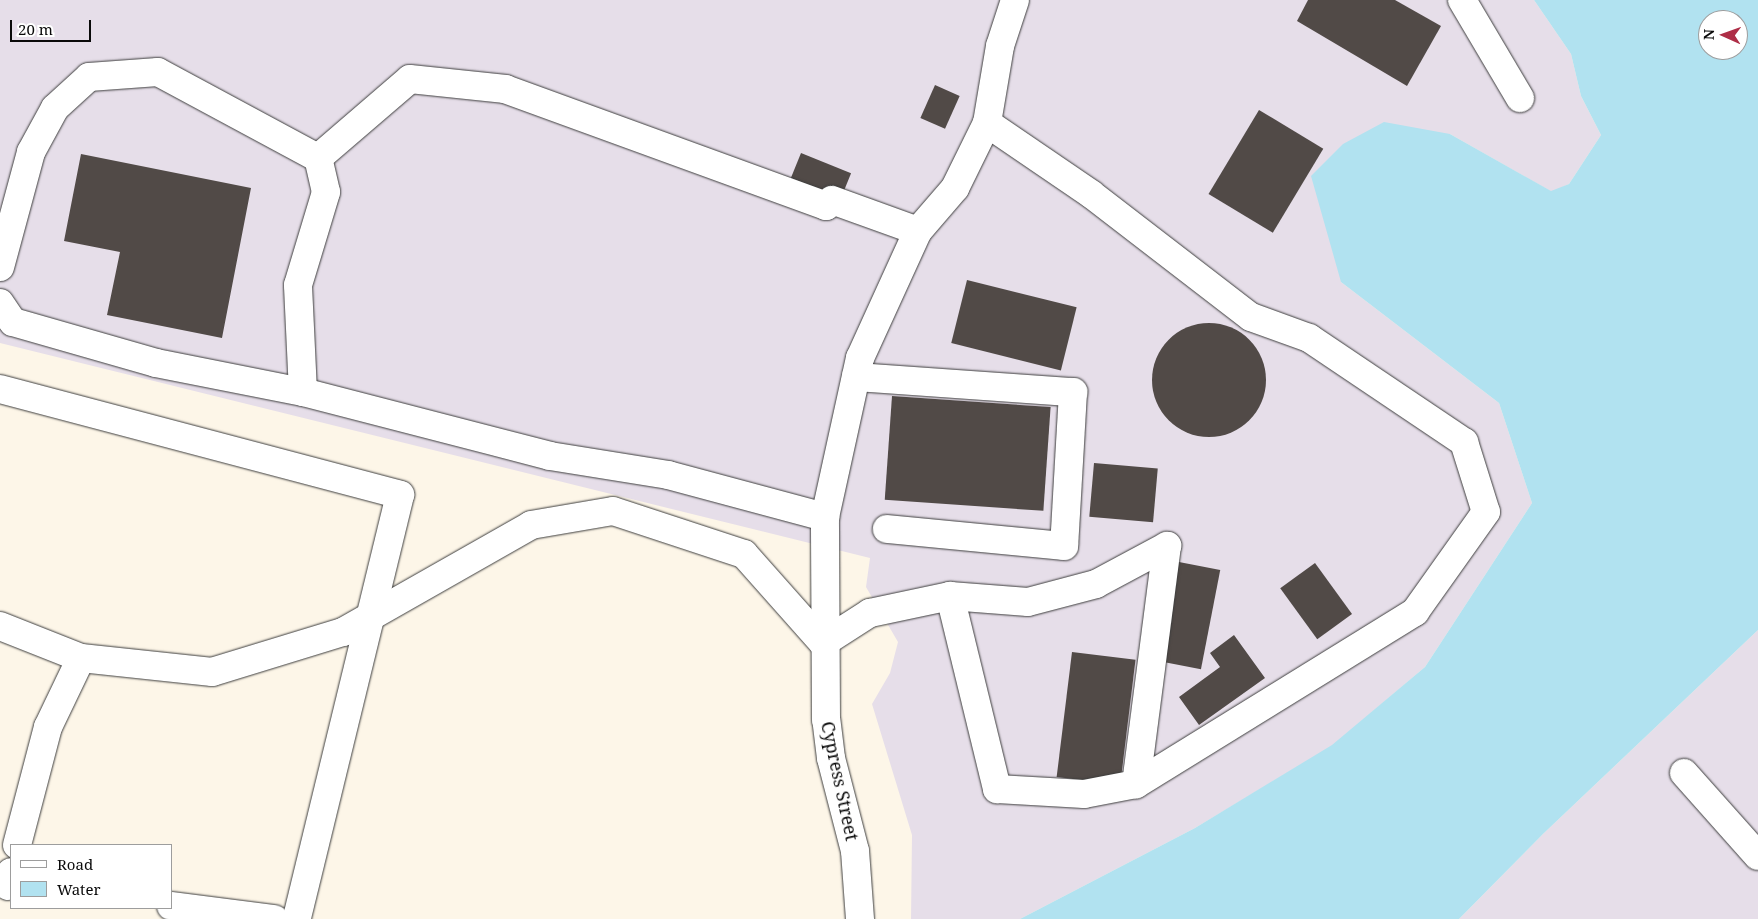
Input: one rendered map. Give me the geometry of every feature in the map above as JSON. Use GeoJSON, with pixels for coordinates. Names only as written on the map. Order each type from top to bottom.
{"type":"FeatureCollection","features":[{"type":"Feature","properties":{"kind":"street","name":"Cypress Street"},"geometry":{"type":"LineString","coordinates":[[860,919],[856,851],[831,758],[826,720],[823,644],[825,516],[860,358],[918,231],[955,188],[987,123],[1000,46],[1015,0]]}},
{"type":"Feature","properties":{"kind":"street"},"geometry":{"type":"LineString","coordinates":[[1462,0],[1520,98]]}},
{"type":"Feature","properties":{"kind":"street"},"geometry":{"type":"LineString","coordinates":[[0,266],[31,152],[55,108],[90,77],[158,72],[318,158],[326,192],[298,284],[303,392]]}},
{"type":"Feature","properties":{"kind":"street"},"geometry":{"type":"LineString","coordinates":[[318,158],[410,79],[505,89],[826,206],[832,200],[918,231]]}},
{"type":"Feature","properties":{"kind":"street"},"geometry":{"type":"LineString","coordinates":[[950,596],[997,790],[1084,794],[1136,784],[1415,612],[1486,512],[1464,442],[1309,338],[1251,317],[1091,194],[987,123]]}},
{"type":"Feature","properties":{"kind":"street"},"geometry":{"type":"LineString","coordinates":[[0,303],[13,322],[156,363],[303,392],[550,456],[668,475],[825,516]]}},
{"type":"Feature","properties":{"kind":"street"},"geometry":{"type":"LineString","coordinates":[[856,376],[1073,392],[1064,546],[887,529]]}},
{"type":"Feature","properties":{"kind":"street"},"geometry":{"type":"LineString","coordinates":[[0,389],[400,496],[297,919]]}},
{"type":"Feature","properties":{"kind":"street"},"geometry":{"type":"LineString","coordinates":[[0,626],[81,658],[212,672],[343,632],[530,525],[613,511],[744,554],[823,644],[870,613],[950,596],[1028,602],[1096,584],[1167,546],[1136,784]]}},
{"type":"Feature","properties":{"kind":"street"},"geometry":{"type":"LineString","coordinates":[[17,844],[48,726],[81,658]]}},
{"type":"Feature","properties":{"kind":"street"},"geometry":{"type":"LineString","coordinates":[[1684,773],[1758,856]]}},
{"type":"Feature","properties":{"kind":"street"},"geometry":{"type":"LineString","coordinates":[[172,906],[274,919]]}},
{"type":"Feature","properties":{"kind":"shaded area"},"geometry":{"type":"Polygon","coordinates":[[[0,0],[1534,0],[1571,54],[1581,96],[1601,135],[1569,184],[1552,192],[1450,134],[1341,282],[1499,403],[1532,503],[1425,667],[1332,746],[1195,828],[1020,919],[911,919],[912,835],[872,704],[890,673],[898,642],[866,587],[870,558],[0,343],[0,0]]]}},
{"type":"Feature","properties":{"kind":"shaded area"},"geometry":{"type":"Polygon","coordinates":[[[1758,630],[1758,919],[1459,919],[1543,834],[1758,630]]]}},
{"type":"Feature","properties":{"kind":"water"},"geometry":{"type":"Polygon","coordinates":[[[1534,0],[1758,0],[1758,630],[1543,834],[1459,919],[1020,919],[1195,828],[1332,745],[1425,667],[1532,503],[1499,403],[1341,282],[1311,176],[1343,144],[1384,122],[1450,134],[1551,191],[1569,184],[1601,135],[1581,96],[1571,54],[1534,0]]]}},
{"type":"Feature","properties":{"kind":"building"},"geometry":{"type":"Polygon","coordinates":[[[1308,0],[1395,0],[1441,26],[1407,86],[1297,21],[1308,0]]]}},
{"type":"Feature","properties":{"kind":"building"},"geometry":{"type":"Polygon","coordinates":[[[935,85],[960,96],[945,129],[920,118],[935,85]]]}},
{"type":"Feature","properties":{"kind":"building"},"geometry":{"type":"Polygon","coordinates":[[[1259,110],[1323,149],[1273,233],[1209,194],[1259,110]]]}},
{"type":"Feature","properties":{"kind":"building"},"geometry":{"type":"Polygon","coordinates":[[[801,153],[851,173],[841,198],[791,178],[801,153]]]}},
{"type":"Feature","properties":{"kind":"building"},"geometry":{"type":"Polygon","coordinates":[[[81,154],[251,188],[222,338],[107,315],[120,252],[64,241],[81,154]]]}},
{"type":"Feature","properties":{"kind":"building"},"geometry":{"type":"Polygon","coordinates":[[[967,280],[1077,307],[1061,370],[951,343],[967,280]]]}},
{"type":"Feature","properties":{"kind":"building"},"geometry":{"type":"Polygon","coordinates":[[[1209,323],[1231,328],[1249,340],[1261,358],[1266,380],[1261,402],[1249,420],[1231,432],[1209,437],[1187,432],[1169,420],[1157,402],[1152,380],[1157,358],[1169,340],[1187,328],[1209,323]]]}},
{"type":"Feature","properties":{"kind":"building"},"geometry":{"type":"Polygon","coordinates":[[[892,396],[1051,407],[1043,511],[885,500],[892,396]]]}},
{"type":"Feature","properties":{"kind":"building"},"geometry":{"type":"Polygon","coordinates":[[[1094,463],[1158,469],[1153,522],[1089,517],[1094,463]]]}},
{"type":"Feature","properties":{"kind":"building"},"geometry":{"type":"Polygon","coordinates":[[[1179,562],[1220,570],[1201,669],[1160,661],[1179,562]]]}},
{"type":"Feature","properties":{"kind":"building"},"geometry":{"type":"Polygon","coordinates":[[[1315,563],[1352,614],[1317,639],[1280,588],[1315,563]]]}},
{"type":"Feature","properties":{"kind":"building"},"geometry":{"type":"Polygon","coordinates":[[[1234,635],[1265,678],[1199,725],[1179,697],[1220,667],[1210,653],[1234,635]]]}},
{"type":"Feature","properties":{"kind":"building"},"geometry":{"type":"Polygon","coordinates":[[[1072,652],[1136,660],[1120,785],[1057,777],[1072,652]]]}}]}
